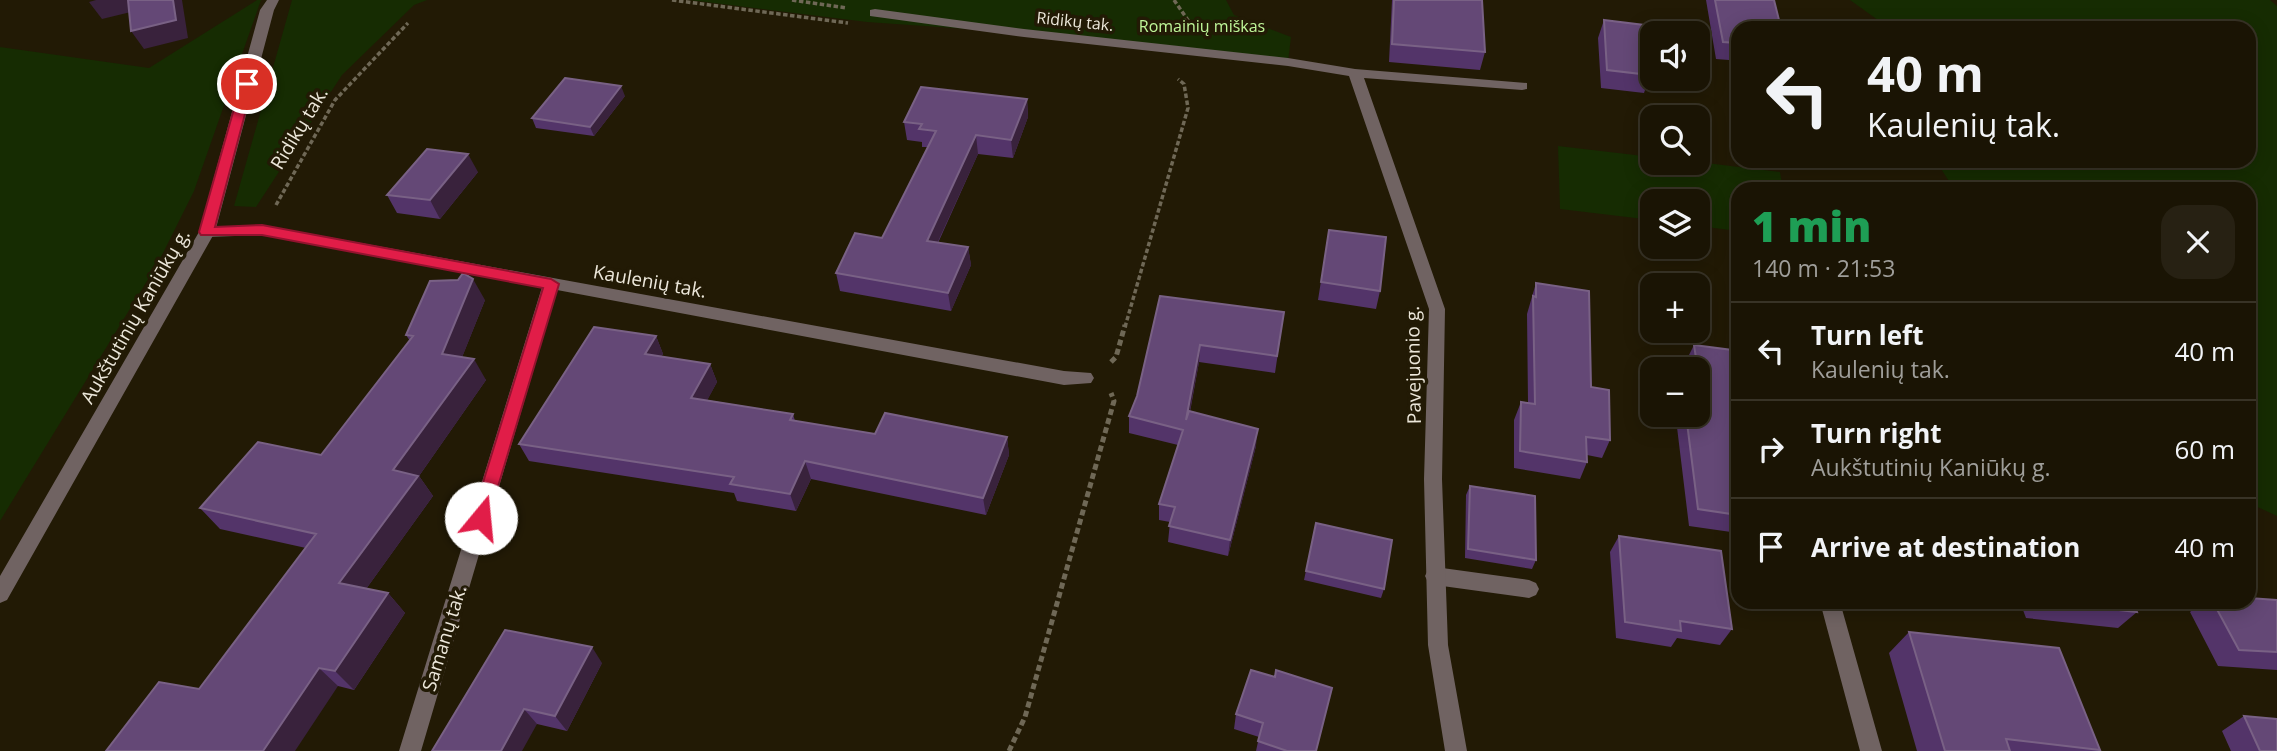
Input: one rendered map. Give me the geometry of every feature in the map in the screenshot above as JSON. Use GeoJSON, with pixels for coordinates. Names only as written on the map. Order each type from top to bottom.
{"type":"FeatureCollection","features":[{"type":"Feature","properties":{"kind":"street","name":"Aukštutinių Kaniūkų g."},"geometry":{"type":"LineString","coordinates":[[0,594],[206,232],[267,10],[273,0]]}},
{"type":"Feature","properties":{"kind":"street","name":"Ridikų tak."},"geometry":{"type":"LineString","coordinates":[[875,13],[1024,33],[1288,62],[1355,74]]}},
{"type":"Feature","properties":{"kind":"street"},"geometry":{"type":"LineString","coordinates":[[1355,74],[1522,86]]}},
{"type":"Feature","properties":{"kind":"street","name":"Pavejuonio g."},"geometry":{"type":"LineString","coordinates":[[1355,74],[1407,216],[1437,309],[1433,479],[1435,576],[1438,645],[1456,751]]}},
{"type":"Feature","properties":{"kind":"street","name":"Kaulenių tak."},"geometry":{"type":"LineString","coordinates":[[206,232],[262,230],[1063,379],[1085,378]]}},
{"type":"Feature","properties":{"kind":"street","name":"Samanų tak."},"geometry":{"type":"LineString","coordinates":[[410,751],[551,284]]}},
{"type":"Feature","properties":{"kind":"street"},"geometry":{"type":"LineString","coordinates":[[1435,576],[1529,589]]}},
{"type":"Feature","properties":{"kind":"street"},"geometry":{"type":"LineString","coordinates":[[1832,609],[1871,751]]}},
{"type":"Feature","properties":{"kind":"path"},"geometry":{"type":"LineString","coordinates":[[672,0],[848,23]]}},
{"type":"Feature","properties":{"kind":"path"},"geometry":{"type":"LineString","coordinates":[[792,0],[875,13]]}},
{"type":"Feature","properties":{"kind":"path","name":"Ridikų tak."},"geometry":{"type":"LineString","coordinates":[[262,230],[335,100],[408,23]]}},
{"type":"Feature","properties":{"kind":"path"},"geometry":{"type":"LineString","coordinates":[[1085,378],[1102,371],[1116,356],[1188,108],[1184,84],[1177,78]]}},
{"type":"Feature","properties":{"kind":"path"},"geometry":{"type":"LineString","coordinates":[[1009,751],[1025,716],[1114,401],[1108,385],[1085,378]]}},
{"type":"Feature","properties":{"kind":"green space"},"geometry":{"type":"Polygon","coordinates":[[[261,0],[194,191],[158,263],[0,521],[0,47],[149,68],[261,0]]]}},
{"type":"Feature","properties":{"kind":"green space"},"geometry":{"type":"Polygon","coordinates":[[[292,0],[427,0],[414,5],[342,75],[256,207],[234,206],[292,0]]]}},
{"type":"Feature","properties":{"kind":"green space","name":"Romainių miškas"},"geometry":{"type":"Polygon","coordinates":[[[690,0],[1226,0],[1234,15],[1291,37],[1288,62],[1024,33],[867,22],[690,0]]]}},
{"type":"Feature","properties":{"kind":"green space"},"geometry":{"type":"Polygon","coordinates":[[[1850,0],[2270,0],[2277,6],[2277,516],[2256,506],[2256,182],[1950,182],[1940,168],[2256,168],[2256,21],[1879,21],[1850,0]]]}},
{"type":"Feature","properties":{"kind":"green space"},"geometry":{"type":"Polygon","coordinates":[[[1558,146],[1640,156],[1640,175],[1710,175],[1710,163],[1780,172],[1782,182],[1731,182],[1731,230],[1710,228],[1710,189],[1640,189],[1640,219],[1560,209],[1558,146]]]}},
{"type":"Feature","properties":{"kind":"building"},"geometry":{"type":"Polygon","coordinates":[[[128,0],[173,0],[176,20],[131,31],[128,0]]]}},
{"type":"Feature","properties":{"kind":"building"},"geometry":{"type":"Polygon","coordinates":[[[1394,0],[1482,0],[1485,52],[1392,44],[1394,0]]]}},
{"type":"Feature","properties":{"kind":"building"},"geometry":{"type":"Polygon","coordinates":[[[1715,0],[1774,0],[1779,21],[1731,21],[1731,43],[1723,42],[1715,0]]]}},
{"type":"Feature","properties":{"kind":"building"},"geometry":{"type":"Polygon","coordinates":[[[1604,20],[1640,24],[1640,74],[1607,70],[1604,20]]]}},
{"type":"Feature","properties":{"kind":"building"},"geometry":{"type":"Polygon","coordinates":[[[565,78],[621,86],[590,127],[532,118],[565,78]]]}},
{"type":"Feature","properties":{"kind":"building"},"geometry":{"type":"Polygon","coordinates":[[[921,87],[1027,99],[1011,140],[976,135],[927,241],[968,247],[948,293],[836,273],[855,233],[882,238],[936,131],[919,129],[922,124],[904,122],[921,87]]]}},
{"type":"Feature","properties":{"kind":"building"},"geometry":{"type":"Polygon","coordinates":[[[427,149],[468,154],[430,200],[387,195],[427,149]]]}},
{"type":"Feature","properties":{"kind":"building"},"geometry":{"type":"Polygon","coordinates":[[[1329,230],[1386,237],[1380,291],[1321,282],[1329,230]]]}},
{"type":"Feature","properties":{"kind":"building"},"geometry":{"type":"Polygon","coordinates":[[[463,273],[473,279],[442,354],[474,359],[393,470],[418,476],[339,583],[388,593],[335,671],[319,668],[263,751],[106,751],[159,682],[199,689],[316,534],[200,508],[258,442],[321,455],[413,336],[406,335],[430,281],[458,280],[463,273]]]}},
{"type":"Feature","properties":{"kind":"building"},"geometry":{"type":"Polygon","coordinates":[[[1536,283],[1589,291],[1591,387],[1609,390],[1610,440],[1586,437],[1587,462],[1520,451],[1521,402],[1535,404],[1533,296],[1536,297],[1536,283]]]}},
{"type":"Feature","properties":{"kind":"building"},"geometry":{"type":"Polygon","coordinates":[[[1160,296],[1284,312],[1277,356],[1200,345],[1186,420],[1189,411],[1258,429],[1230,540],[1169,526],[1175,507],[1159,504],[1183,430],[1129,416],[1137,396],[1160,296]]]}},
{"type":"Feature","properties":{"kind":"building"},"geometry":{"type":"Polygon","coordinates":[[[594,327],[656,336],[645,354],[710,364],[691,398],[793,414],[790,420],[875,434],[885,413],[1007,437],[983,498],[805,461],[790,494],[730,484],[734,477],[519,444],[594,327]]]}},
{"type":"Feature","properties":{"kind":"building"},"geometry":{"type":"Polygon","coordinates":[[[1694,345],[1731,350],[1731,514],[1698,509],[1688,427],[1710,427],[1710,357],[1696,357],[1694,345]]]}},
{"type":"Feature","properties":{"kind":"building"},"geometry":{"type":"Polygon","coordinates":[[[1470,486],[1535,496],[1536,560],[1468,549],[1470,486]]]}},
{"type":"Feature","properties":{"kind":"building"},"geometry":{"type":"Polygon","coordinates":[[[1316,523],[1392,540],[1384,589],[1306,571],[1316,523]]]}},
{"type":"Feature","properties":{"kind":"building"},"geometry":{"type":"Polygon","coordinates":[[[1619,536],[1721,551],[1732,629],[1680,621],[1681,631],[1625,622],[1619,536]]]}},
{"type":"Feature","properties":{"kind":"building"},"geometry":{"type":"Polygon","coordinates":[[[2256,598],[2277,600],[2277,652],[2239,650],[2217,609],[2256,609],[2256,598]]]}},
{"type":"Feature","properties":{"kind":"building"},"geometry":{"type":"Polygon","coordinates":[[[2110,609],[2136,609],[2137,612],[2110,609]]]}},
{"type":"Feature","properties":{"kind":"building"},"geometry":{"type":"Polygon","coordinates":[[[505,630],[592,647],[555,716],[524,709],[501,751],[432,751],[505,630]]]}},
{"type":"Feature","properties":{"kind":"building"},"geometry":{"type":"Polygon","coordinates":[[[1909,632],[2059,648],[2100,750],[2006,739],[2010,751],[1945,751],[1909,632]]]}},
{"type":"Feature","properties":{"kind":"building"},"geometry":{"type":"Polygon","coordinates":[[[1251,670],[1275,677],[1276,670],[1332,688],[1316,751],[1287,751],[1258,741],[1263,723],[1236,714],[1251,670]]]}},
{"type":"Feature","properties":{"kind":"building"},"geometry":{"type":"Polygon","coordinates":[[[2244,716],[2277,719],[2277,751],[2260,751],[2244,716]]]}},
{"type":"Feature","properties":{"kind":"route"},"geometry":{"type":"LineString","coordinates":[[247,84],[206,232],[262,230],[551,284],[481,518]]}}]}
